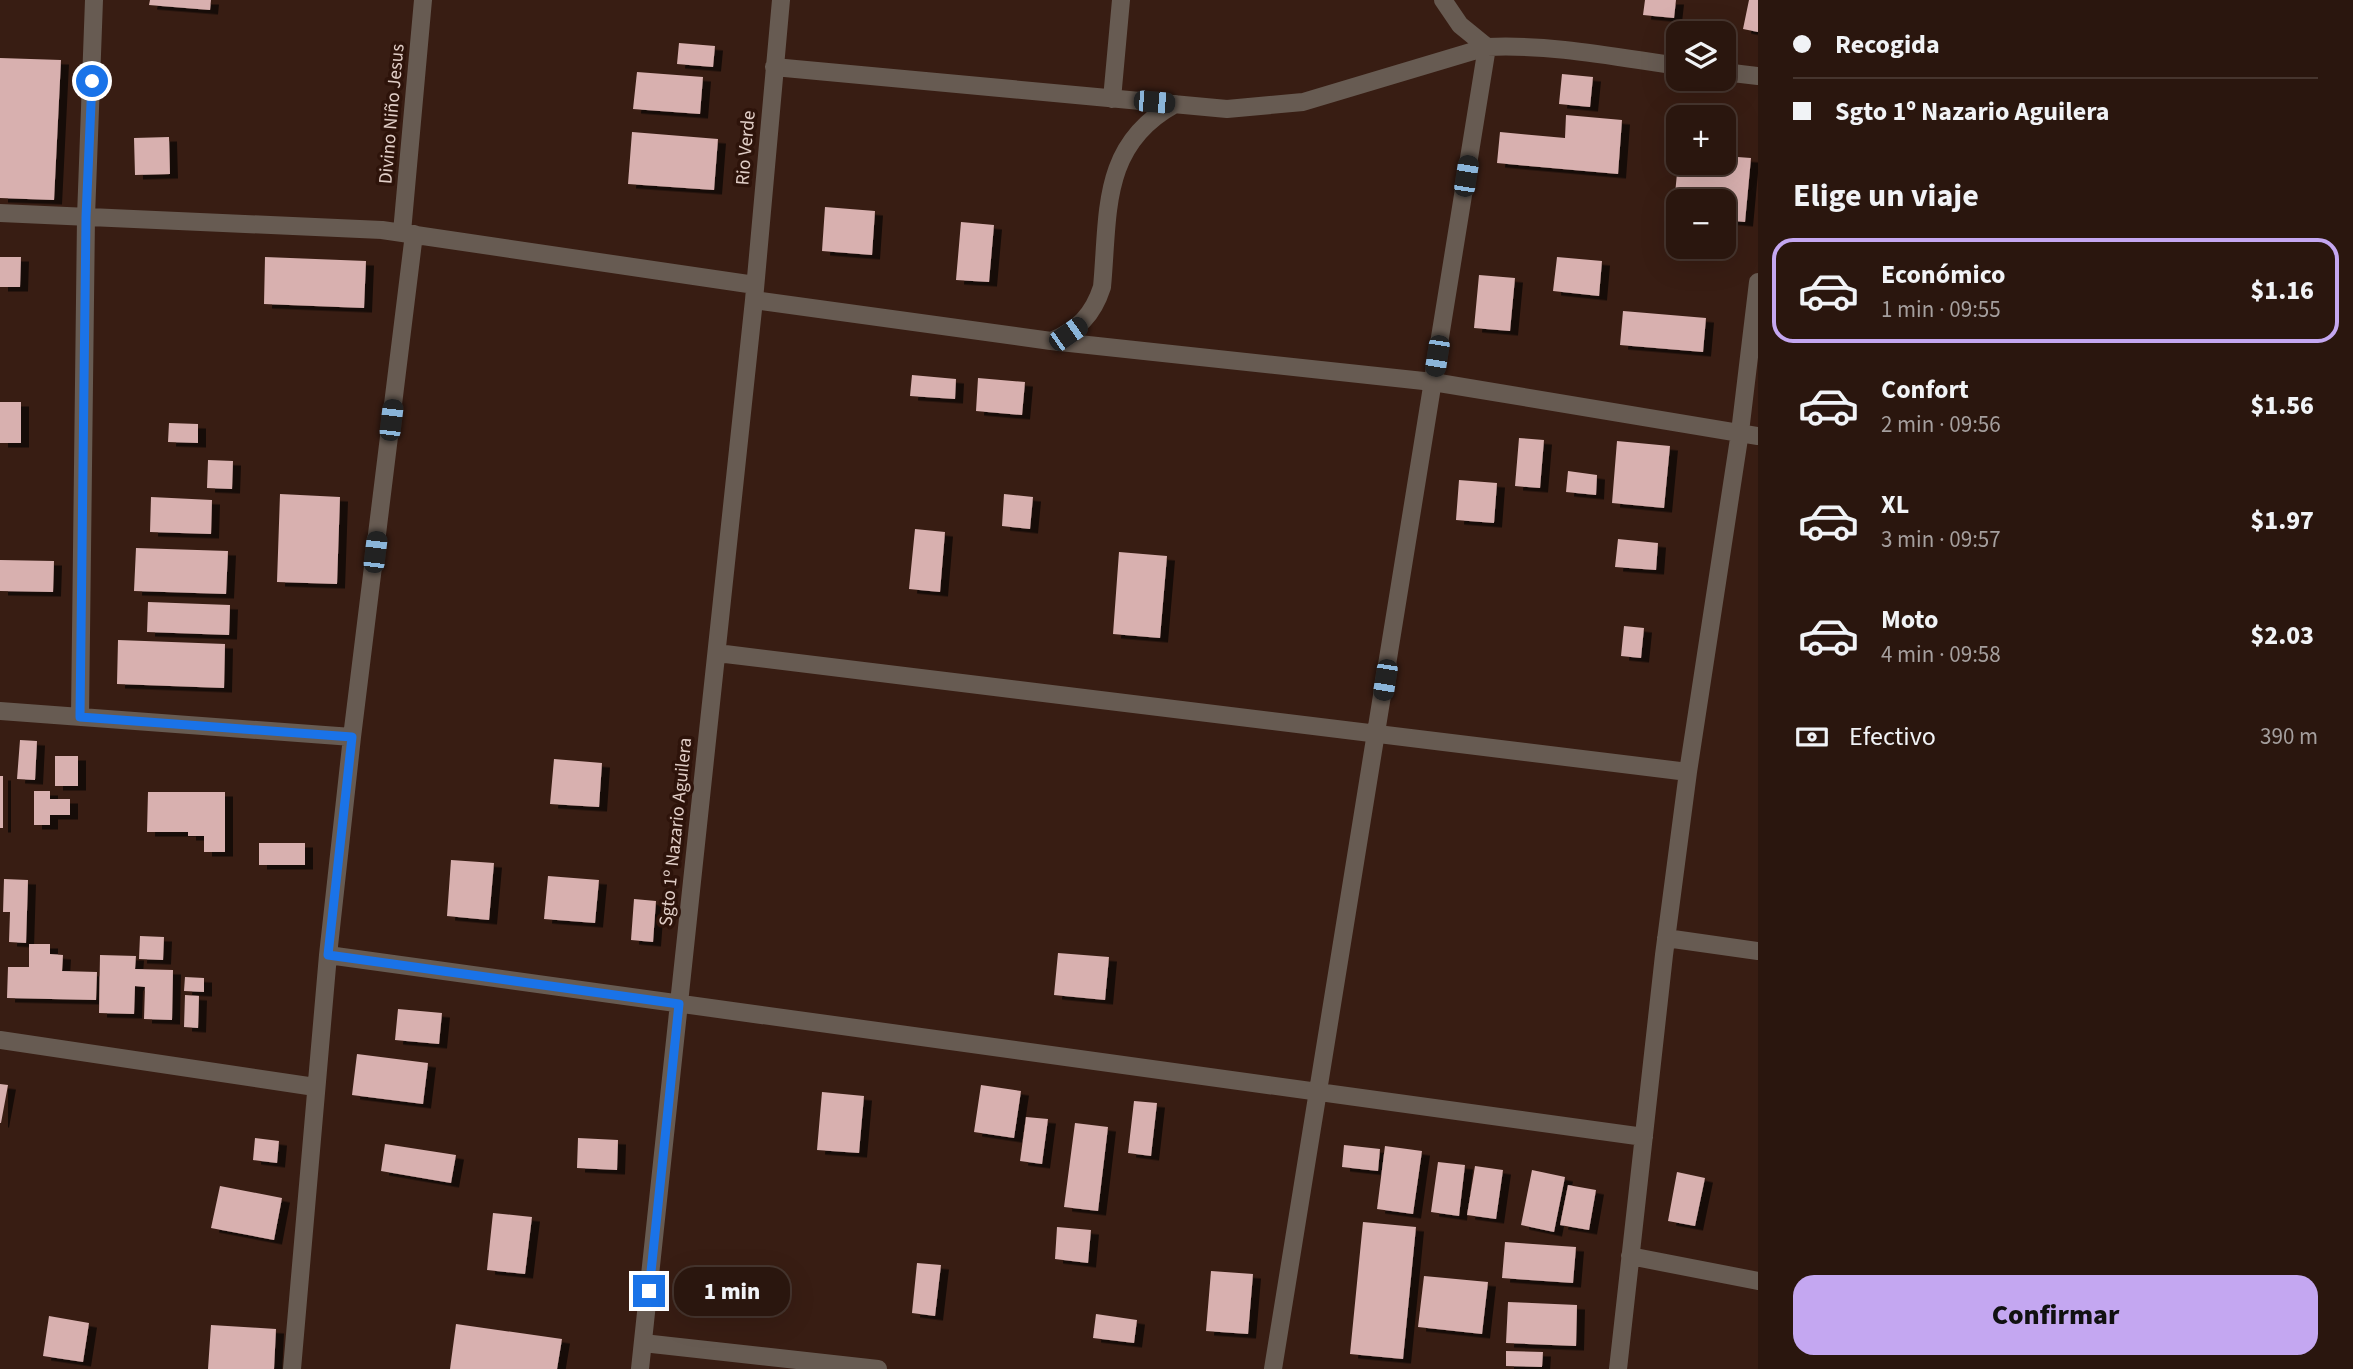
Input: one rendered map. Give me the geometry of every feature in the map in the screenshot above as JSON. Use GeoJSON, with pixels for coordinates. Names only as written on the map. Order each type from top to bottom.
{"type":"FeatureCollection","features":[{"type":"Feature","properties":{"kind":"street"},"geometry":{"type":"LineString","coordinates":[[80,717],[86,217],[94,0]]}},
{"type":"Feature","properties":{"kind":"street","name":"Divino Niño Jesus"},"geometry":{"type":"LineString","coordinates":[[292,1369],[328,955],[408,233],[424,0]]}},
{"type":"Feature","properties":{"kind":"street","name":"Rio Verde"},"geometry":{"type":"LineString","coordinates":[[755,293],[781,0]]}},
{"type":"Feature","properties":{"kind":"street"},"geometry":{"type":"LineString","coordinates":[[1112,99],[1121,0]]}},
{"type":"Feature","properties":{"kind":"street"},"geometry":{"type":"LineString","coordinates":[[1443,0],[1460,25],[1487,47]]}},
{"type":"Feature","properties":{"kind":"street"},"geometry":{"type":"LineString","coordinates":[[774,66],[1227,109],[1303,102],[1487,47],[1559,49],[1666,64]]}},
{"type":"Feature","properties":{"kind":"street"},"geometry":{"type":"LineString","coordinates":[[1273,1369],[1487,47]]}},
{"type":"Feature","properties":{"kind":"street"},"geometry":{"type":"LineString","coordinates":[[1736,73],[1758,76]]}},
{"type":"Feature","properties":{"kind":"street"},"geometry":{"type":"LineString","coordinates":[[1051,341],[1081,325],[1098,302],[1102,287],[1112,188],[1119,162],[1125,149],[1142,127],[1175,104]]}},
{"type":"Feature","properties":{"kind":"street"},"geometry":{"type":"LineString","coordinates":[[0,213],[408,233],[1051,341],[1433,382],[1758,436]]}},
{"type":"Feature","properties":{"kind":"street"},"geometry":{"type":"LineString","coordinates":[[1618,1369],[1666,939],[1688,772],[1740,432],[1758,282]]}},
{"type":"Feature","properties":{"kind":"street","name":"Sgto 1º Nazario Aguilera"},"geometry":{"type":"LineString","coordinates":[[640,1369],[755,293]]}},
{"type":"Feature","properties":{"kind":"street"},"geometry":{"type":"LineString","coordinates":[[717,653],[1688,772]]}},
{"type":"Feature","properties":{"kind":"street"},"geometry":{"type":"LineString","coordinates":[[0,711],[352,737]]}},
{"type":"Feature","properties":{"kind":"street"},"geometry":{"type":"LineString","coordinates":[[1666,939],[1758,951]]}},
{"type":"Feature","properties":{"kind":"street"},"geometry":{"type":"LineString","coordinates":[[328,955],[1644,1137]]}},
{"type":"Feature","properties":{"kind":"street"},"geometry":{"type":"LineString","coordinates":[[0,1040],[316,1087]]}},
{"type":"Feature","properties":{"kind":"street"},"geometry":{"type":"LineString","coordinates":[[1630,1256],[1758,1281]]}},
{"type":"Feature","properties":{"kind":"street"},"geometry":{"type":"LineString","coordinates":[[643,1343],[878,1369]]}},
{"type":"Feature","properties":{"kind":"building"},"geometry":{"type":"Polygon","coordinates":[[[150,0],[211,0],[210,10],[149,5],[150,0]]]}},
{"type":"Feature","properties":{"kind":"building"},"geometry":{"type":"Polygon","coordinates":[[[1645,0],[1676,0],[1674,18],[1643,15],[1645,0]]]}},
{"type":"Feature","properties":{"kind":"building"},"geometry":{"type":"Polygon","coordinates":[[[1749,0],[1758,0],[1758,32],[1743,29],[1749,0]]]}},
{"type":"Feature","properties":{"kind":"building"},"geometry":{"type":"Polygon","coordinates":[[[679,43],[715,46],[713,67],[677,64],[679,43]]]}},
{"type":"Feature","properties":{"kind":"building"},"geometry":{"type":"Polygon","coordinates":[[[0,58],[61,60],[54,200],[0,198],[0,58]]]}},
{"type":"Feature","properties":{"kind":"building"},"geometry":{"type":"Polygon","coordinates":[[[637,72],[703,77],[700,114],[633,109],[637,72]]]}},
{"type":"Feature","properties":{"kind":"building"},"geometry":{"type":"Polygon","coordinates":[[[1562,74],[1593,77],[1590,107],[1559,104],[1562,74]]]}},
{"type":"Feature","properties":{"kind":"building"},"geometry":{"type":"Polygon","coordinates":[[[1566,115],[1622,120],[1618,174],[1497,163],[1500,132],[1565,138],[1566,115]]]}},
{"type":"Feature","properties":{"kind":"building"},"geometry":{"type":"Polygon","coordinates":[[[632,132],[718,139],[714,190],[628,184],[632,132]]]}},
{"type":"Feature","properties":{"kind":"building"},"geometry":{"type":"Polygon","coordinates":[[[169,137],[170,174],[135,175],[134,138],[169,137]]]}},
{"type":"Feature","properties":{"kind":"building"},"geometry":{"type":"Polygon","coordinates":[[[1736,157],[1751,158],[1745,222],[1736,221],[1736,189],[1676,189],[1677,175],[1736,175],[1736,157]]]}},
{"type":"Feature","properties":{"kind":"building"},"geometry":{"type":"Polygon","coordinates":[[[825,207],[875,211],[872,255],[822,251],[825,207]]]}},
{"type":"Feature","properties":{"kind":"building"},"geometry":{"type":"Polygon","coordinates":[[[961,222],[994,225],[989,282],[956,280],[961,222]]]}},
{"type":"Feature","properties":{"kind":"building"},"geometry":{"type":"Polygon","coordinates":[[[0,257],[21,257],[20,287],[0,287],[0,257]]]}},
{"type":"Feature","properties":{"kind":"building"},"geometry":{"type":"Polygon","coordinates":[[[265,257],[366,261],[364,308],[264,304],[265,257]]]}},
{"type":"Feature","properties":{"kind":"building"},"geometry":{"type":"Polygon","coordinates":[[[1557,257],[1602,261],[1599,296],[1553,291],[1557,257]]]}},
{"type":"Feature","properties":{"kind":"building"},"geometry":{"type":"Polygon","coordinates":[[[1479,275],[1515,278],[1510,331],[1474,328],[1479,275]]]}},
{"type":"Feature","properties":{"kind":"building"},"geometry":{"type":"Polygon","coordinates":[[[1623,311],[1706,318],[1703,352],[1620,345],[1623,311]]]}},
{"type":"Feature","properties":{"kind":"building"},"geometry":{"type":"Polygon","coordinates":[[[912,375],[956,379],[955,399],[910,396],[912,375]]]}},
{"type":"Feature","properties":{"kind":"building"},"geometry":{"type":"Polygon","coordinates":[[[978,378],[1025,382],[1022,415],[976,411],[978,378]]]}},
{"type":"Feature","properties":{"kind":"building"},"geometry":{"type":"Polygon","coordinates":[[[0,402],[21,402],[21,443],[0,443],[0,402]]]}},
{"type":"Feature","properties":{"kind":"building"},"geometry":{"type":"Polygon","coordinates":[[[169,423],[198,424],[198,443],[168,442],[169,423]]]}},
{"type":"Feature","properties":{"kind":"building"},"geometry":{"type":"Polygon","coordinates":[[[1519,438],[1544,440],[1540,488],[1515,486],[1519,438]]]}},
{"type":"Feature","properties":{"kind":"building"},"geometry":{"type":"Polygon","coordinates":[[[1617,441],[1670,446],[1664,508],[1612,503],[1617,441]]]}},
{"type":"Feature","properties":{"kind":"building"},"geometry":{"type":"Polygon","coordinates":[[[208,460],[233,461],[232,489],[207,488],[208,460]]]}},
{"type":"Feature","properties":{"kind":"building"},"geometry":{"type":"Polygon","coordinates":[[[1568,471],[1597,475],[1596,495],[1566,492],[1568,471]]]}},
{"type":"Feature","properties":{"kind":"building"},"geometry":{"type":"Polygon","coordinates":[[[1459,480],[1497,483],[1494,523],[1456,520],[1459,480]]]}},
{"type":"Feature","properties":{"kind":"building"},"geometry":{"type":"Polygon","coordinates":[[[280,494],[340,497],[337,584],[277,582],[280,494]]]}},
{"type":"Feature","properties":{"kind":"building"},"geometry":{"type":"Polygon","coordinates":[[[1004,494],[1033,497],[1030,529],[1002,526],[1004,494]]]}},
{"type":"Feature","properties":{"kind":"building"},"geometry":{"type":"Polygon","coordinates":[[[151,497],[212,500],[211,534],[150,532],[151,497]]]}},
{"type":"Feature","properties":{"kind":"building"},"geometry":{"type":"Polygon","coordinates":[[[915,529],[945,532],[940,592],[909,589],[915,529]]]}},
{"type":"Feature","properties":{"kind":"building"},"geometry":{"type":"Polygon","coordinates":[[[1618,539],[1658,543],[1656,570],[1615,567],[1618,539]]]}},
{"type":"Feature","properties":{"kind":"building"},"geometry":{"type":"Polygon","coordinates":[[[136,548],[228,551],[226,594],[134,591],[136,548]]]}},
{"type":"Feature","properties":{"kind":"building"},"geometry":{"type":"Polygon","coordinates":[[[1119,552],[1167,556],[1160,638],[1113,634],[1119,552]]]}},
{"type":"Feature","properties":{"kind":"building"},"geometry":{"type":"Polygon","coordinates":[[[0,560],[54,561],[53,592],[0,591],[0,560]]]}},
{"type":"Feature","properties":{"kind":"building"},"geometry":{"type":"Polygon","coordinates":[[[148,602],[230,605],[229,635],[147,632],[148,602]]]}},
{"type":"Feature","properties":{"kind":"building"},"geometry":{"type":"Polygon","coordinates":[[[1624,626],[1644,628],[1641,658],[1621,656],[1624,626]]]}},
{"type":"Feature","properties":{"kind":"building"},"geometry":{"type":"Polygon","coordinates":[[[118,640],[225,644],[224,688],[117,684],[118,640]]]}},
{"type":"Feature","properties":{"kind":"building"},"geometry":{"type":"Polygon","coordinates":[[[20,740],[37,741],[35,780],[17,779],[20,740]]]}},
{"type":"Feature","properties":{"kind":"building"},"geometry":{"type":"Polygon","coordinates":[[[55,756],[78,756],[78,786],[55,786],[55,756]]]}},
{"type":"Feature","properties":{"kind":"building"},"geometry":{"type":"Polygon","coordinates":[[[554,759],[602,763],[599,807],[550,804],[554,759]]]}},
{"type":"Feature","properties":{"kind":"building"},"geometry":{"type":"Polygon","coordinates":[[[0,776],[3,776],[3,828],[0,828],[0,776]]]}},
{"type":"Feature","properties":{"kind":"building"},"geometry":{"type":"Polygon","coordinates":[[[34,791],[50,791],[50,799],[70,799],[70,815],[50,815],[50,825],[34,825],[34,791]]]}},
{"type":"Feature","properties":{"kind":"building"},"geometry":{"type":"Polygon","coordinates":[[[148,792],[225,792],[225,852],[204,852],[204,836],[188,836],[188,832],[147,832],[148,792]]]}},
{"type":"Feature","properties":{"kind":"building"},"geometry":{"type":"Polygon","coordinates":[[[259,843],[305,843],[305,865],[259,865],[259,843]]]}},
{"type":"Feature","properties":{"kind":"building"},"geometry":{"type":"Polygon","coordinates":[[[451,860],[494,863],[489,920],[447,916],[451,860]]]}},
{"type":"Feature","properties":{"kind":"building"},"geometry":{"type":"Polygon","coordinates":[[[548,876],[599,880],[595,923],[544,919],[548,876]]]}},
{"type":"Feature","properties":{"kind":"building"},"geometry":{"type":"Polygon","coordinates":[[[4,879],[28,880],[26,943],[9,942],[10,912],[3,912],[4,879]]]}},
{"type":"Feature","properties":{"kind":"building"},"geometry":{"type":"Polygon","coordinates":[[[634,899],[656,901],[653,942],[631,940],[634,899]]]}},
{"type":"Feature","properties":{"kind":"building"},"geometry":{"type":"Polygon","coordinates":[[[140,936],[164,937],[163,960],[139,959],[140,936]]]}},
{"type":"Feature","properties":{"kind":"building"},"geometry":{"type":"Polygon","coordinates":[[[29,944],[50,944],[50,954],[63,955],[62,971],[97,972],[96,1000],[7,998],[8,967],[29,967],[29,944]]]}},
{"type":"Feature","properties":{"kind":"building"},"geometry":{"type":"Polygon","coordinates":[[[1058,953],[1109,957],[1105,1000],[1054,995],[1058,953]]]}},
{"type":"Feature","properties":{"kind":"building"},"geometry":{"type":"Polygon","coordinates":[[[100,955],[136,956],[135,969],[173,970],[172,1020],[144,1019],[145,987],[135,986],[134,1014],[99,1013],[100,955]]]}},
{"type":"Feature","properties":{"kind":"building"},"geometry":{"type":"Polygon","coordinates":[[[185,977],[204,978],[204,992],[184,991],[185,977]]]}},
{"type":"Feature","properties":{"kind":"building"},"geometry":{"type":"Polygon","coordinates":[[[185,995],[199,996],[198,1028],[184,1027],[185,995]]]}},
{"type":"Feature","properties":{"kind":"building"},"geometry":{"type":"Polygon","coordinates":[[[398,1009],[442,1013],[439,1044],[395,1040],[398,1009]]]}},
{"type":"Feature","properties":{"kind":"building"},"geometry":{"type":"Polygon","coordinates":[[[357,1054],[428,1063],[423,1104],[352,1095],[357,1054]]]}},
{"type":"Feature","properties":{"kind":"building"},"geometry":{"type":"Polygon","coordinates":[[[0,1084],[8,1085],[1,1123],[0,1123],[0,1084]]]}},
{"type":"Feature","properties":{"kind":"building"},"geometry":{"type":"Polygon","coordinates":[[[981,1085],[1021,1091],[1014,1138],[974,1132],[981,1085]]]}},
{"type":"Feature","properties":{"kind":"building"},"geometry":{"type":"Polygon","coordinates":[[[822,1092],[864,1096],[859,1153],[817,1150],[822,1092]]]}},
{"type":"Feature","properties":{"kind":"building"},"geometry":{"type":"Polygon","coordinates":[[[1134,1101],[1157,1103],[1151,1156],[1128,1153],[1134,1101]]]}},
{"type":"Feature","properties":{"kind":"building"},"geometry":{"type":"Polygon","coordinates":[[[1026,1117],[1048,1119],[1042,1164],[1020,1161],[1026,1117]]]}},
{"type":"Feature","properties":{"kind":"building"},"geometry":{"type":"Polygon","coordinates":[[[1075,1123],[1108,1127],[1098,1211],[1064,1207],[1075,1123]]]}},
{"type":"Feature","properties":{"kind":"building"},"geometry":{"type":"Polygon","coordinates":[[[255,1138],[279,1141],[277,1163],[253,1160],[255,1138]]]}},
{"type":"Feature","properties":{"kind":"building"},"geometry":{"type":"Polygon","coordinates":[[[578,1138],[618,1140],[617,1170],[577,1168],[578,1138]]]}},
{"type":"Feature","properties":{"kind":"building"},"geometry":{"type":"Polygon","coordinates":[[[385,1144],[456,1155],[451,1183],[381,1171],[385,1144]]]}},
{"type":"Feature","properties":{"kind":"building"},"geometry":{"type":"Polygon","coordinates":[[[1344,1145],[1380,1149],[1378,1171],[1342,1167],[1344,1145]]]}},
{"type":"Feature","properties":{"kind":"building"},"geometry":{"type":"Polygon","coordinates":[[[1385,1146],[1422,1151],[1413,1214],[1377,1209],[1385,1146]]]}},
{"type":"Feature","properties":{"kind":"building"},"geometry":{"type":"Polygon","coordinates":[[[1438,1162],[1465,1165],[1459,1216],[1431,1212],[1438,1162]]]}},
{"type":"Feature","properties":{"kind":"building"},"geometry":{"type":"Polygon","coordinates":[[[1475,1166],[1503,1170],[1496,1219],[1467,1215],[1475,1166]]]}},
{"type":"Feature","properties":{"kind":"building"},"geometry":{"type":"Polygon","coordinates":[[[1532,1170],[1565,1177],[1554,1232],[1521,1225],[1532,1170]]]}},
{"type":"Feature","properties":{"kind":"building"},"geometry":{"type":"Polygon","coordinates":[[[1677,1172],[1705,1178],[1695,1226],[1668,1221],[1677,1172]]]}},
{"type":"Feature","properties":{"kind":"building"},"geometry":{"type":"Polygon","coordinates":[[[1568,1185],[1596,1190],[1589,1230],[1560,1225],[1568,1185]]]}},
{"type":"Feature","properties":{"kind":"building"},"geometry":{"type":"Polygon","coordinates":[[[220,1186],[282,1198],[274,1240],[211,1228],[220,1186]]]}},
{"type":"Feature","properties":{"kind":"building"},"geometry":{"type":"Polygon","coordinates":[[[493,1213],[532,1217],[525,1274],[487,1270],[493,1213]]]}},
{"type":"Feature","properties":{"kind":"building"},"geometry":{"type":"Polygon","coordinates":[[[1363,1222],[1416,1227],[1403,1359],[1350,1354],[1363,1222]]]}},
{"type":"Feature","properties":{"kind":"building"},"geometry":{"type":"Polygon","coordinates":[[[1057,1227],[1091,1230],[1088,1263],[1055,1259],[1057,1227]]]}},
{"type":"Feature","properties":{"kind":"building"},"geometry":{"type":"Polygon","coordinates":[[[1505,1242],[1576,1247],[1573,1283],[1502,1278],[1505,1242]]]}},
{"type":"Feature","properties":{"kind":"building"},"geometry":{"type":"Polygon","coordinates":[[[917,1263],[941,1265],[935,1316],[912,1313],[917,1263]]]}},
{"type":"Feature","properties":{"kind":"building"},"geometry":{"type":"Polygon","coordinates":[[[1211,1271],[1253,1274],[1248,1334],[1206,1331],[1211,1271]]]}},
{"type":"Feature","properties":{"kind":"building"},"geometry":{"type":"Polygon","coordinates":[[[1424,1276],[1488,1282],[1482,1334],[1418,1327],[1424,1276]]]}},
{"type":"Feature","properties":{"kind":"building"},"geometry":{"type":"Polygon","coordinates":[[[1508,1302],[1577,1305],[1576,1346],[1506,1343],[1508,1302]]]}},
{"type":"Feature","properties":{"kind":"building"},"geometry":{"type":"Polygon","coordinates":[[[1096,1314],[1137,1320],[1134,1343],[1093,1338],[1096,1314]]]}},
{"type":"Feature","properties":{"kind":"building"},"geometry":{"type":"Polygon","coordinates":[[[49,1316],[89,1323],[83,1362],[43,1356],[49,1316]]]}},
{"type":"Feature","properties":{"kind":"building"},"geometry":{"type":"Polygon","coordinates":[[[456,1324],[562,1339],[557,1369],[450,1369],[456,1324]]]}},
{"type":"Feature","properties":{"kind":"building"},"geometry":{"type":"Polygon","coordinates":[[[211,1325],[276,1329],[274,1369],[208,1369],[211,1325]]]}},
{"type":"Feature","properties":{"kind":"building"},"geometry":{"type":"Polygon","coordinates":[[[1506,1351],[1543,1352],[1542,1367],[1506,1366],[1506,1351]]]}},
{"type":"Feature","properties":{"kind":"route"},"geometry":{"type":"LineString","coordinates":[[92,81],[86,217],[80,717],[352,737],[328,955],[679,1004],[649,1291]]}}]}
